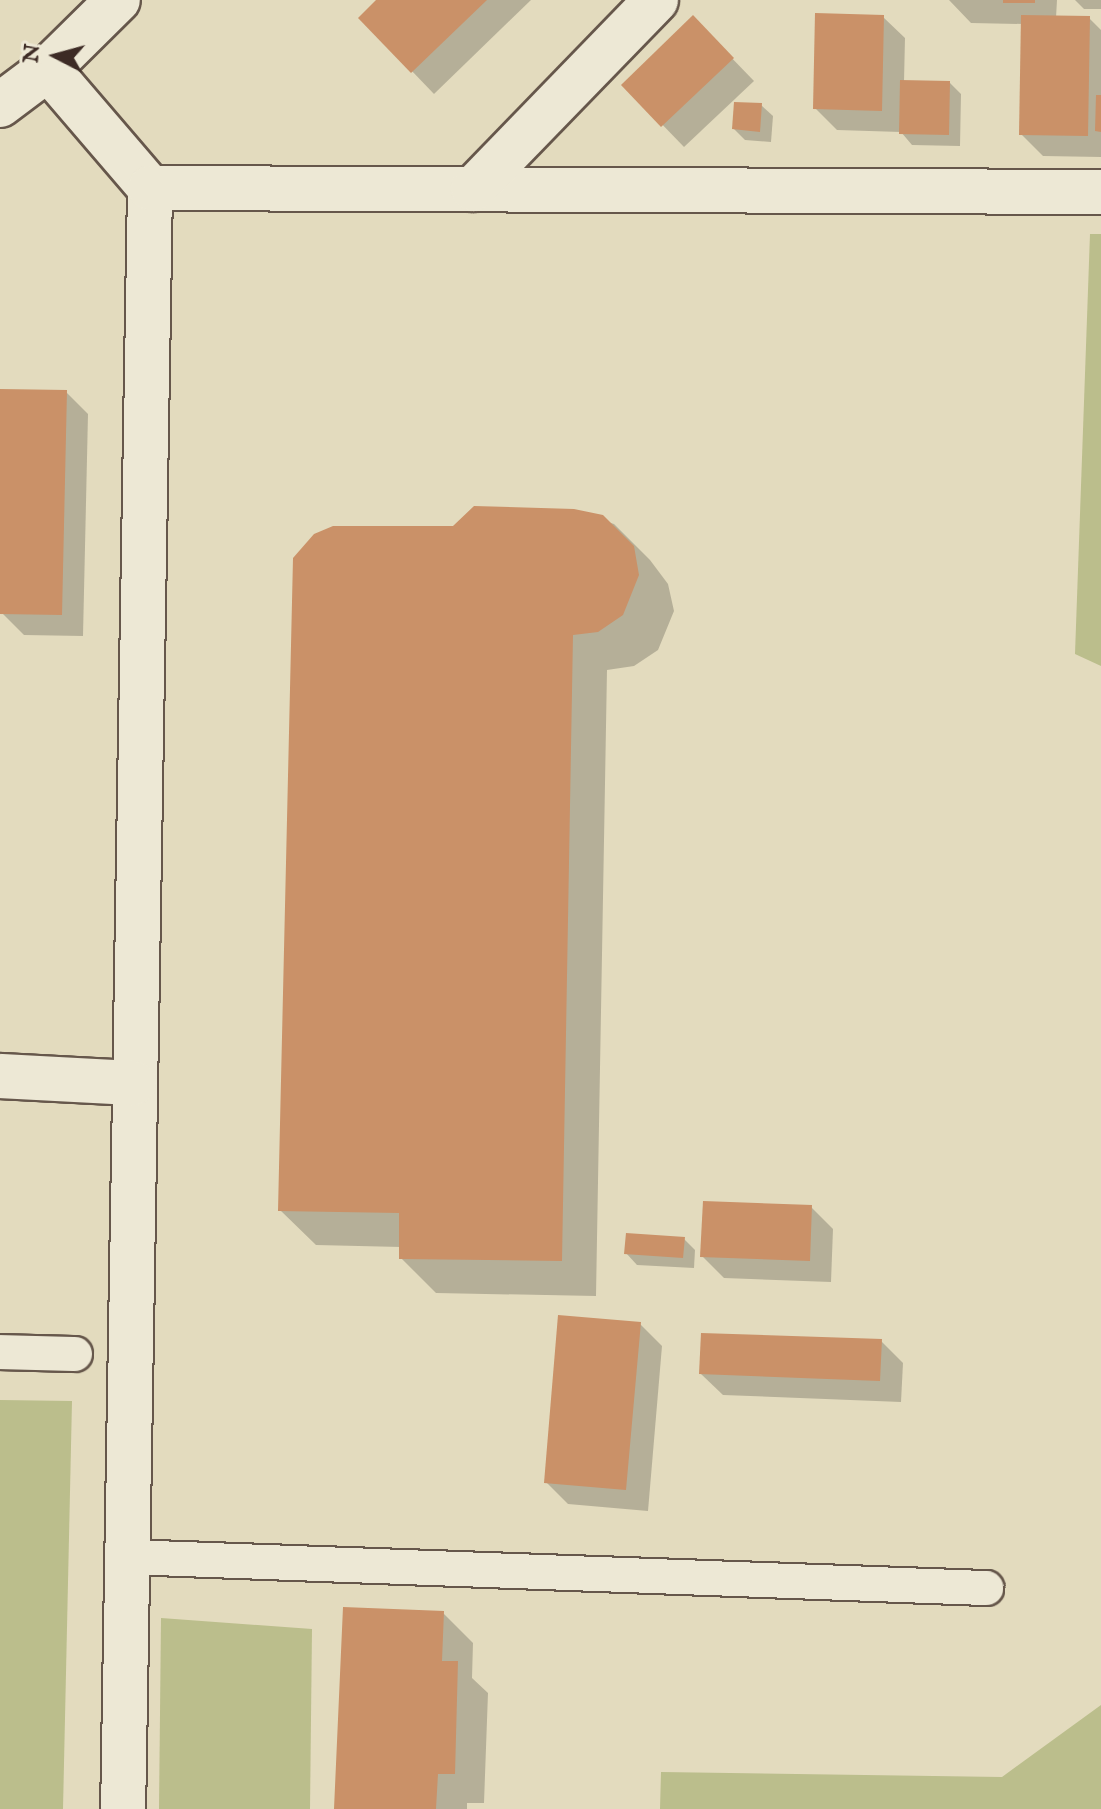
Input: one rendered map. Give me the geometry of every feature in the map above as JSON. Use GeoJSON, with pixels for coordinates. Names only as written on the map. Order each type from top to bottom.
{"type":"FeatureCollection","features":[{"type":"Feature","properties":{"kind":"street"},"geometry":{"type":"LineString","coordinates":[[0,105],[48,69],[118,0]]}},
{"type":"Feature","properties":{"kind":"street"},"geometry":{"type":"LineString","coordinates":[[473,189],[656,0]]}},
{"type":"Feature","properties":{"kind":"street"},"geometry":{"type":"LineString","coordinates":[[48,69],[150,188],[123,1809]]}},
{"type":"Feature","properties":{"kind":"street"},"geometry":{"type":"LineString","coordinates":[[150,188],[1101,192]]}},
{"type":"Feature","properties":{"kind":"street"},"geometry":{"type":"LineString","coordinates":[[0,1076],[134,1083]]}},
{"type":"Feature","properties":{"kind":"lane"},"geometry":{"type":"LineString","coordinates":[[0,1352],[75,1354]]}},
{"type":"Feature","properties":{"kind":"lane"},"geometry":{"type":"LineString","coordinates":[[127,1557],[986,1588]]}},
{"type":"Feature","properties":{"kind":"green space"},"geometry":{"type":"Polygon","coordinates":[[[1090,234],[1101,234],[1101,666],[1075,654],[1090,234]]]}},
{"type":"Feature","properties":{"kind":"green space"},"geometry":{"type":"Polygon","coordinates":[[[0,1400],[72,1401],[63,1809],[0,1809],[0,1400]]]}},
{"type":"Feature","properties":{"kind":"green space"},"geometry":{"type":"Polygon","coordinates":[[[161,1618],[312,1629],[310,1809],[159,1809],[161,1618]]]}},
{"type":"Feature","properties":{"kind":"green space"},"geometry":{"type":"Polygon","coordinates":[[[1101,1705],[1101,1809],[660,1809],[661,1772],[1002,1777],[1101,1705]]]}},
{"type":"Feature","properties":{"kind":"building"},"geometry":{"type":"Polygon","coordinates":[[[376,0],[487,0],[411,73],[358,18],[376,0]]]}},
{"type":"Feature","properties":{"kind":"building"},"geometry":{"type":"Polygon","coordinates":[[[1003,0],[1035,0],[1035,3],[1003,3],[1003,0]]]}},
{"type":"Feature","properties":{"kind":"building"},"geometry":{"type":"Polygon","coordinates":[[[815,13],[884,15],[882,111],[813,109],[815,13]]]}},
{"type":"Feature","properties":{"kind":"building"},"geometry":{"type":"Polygon","coordinates":[[[693,15],[734,58],[661,127],[621,85],[693,15]]]}},
{"type":"Feature","properties":{"kind":"building"},"geometry":{"type":"Polygon","coordinates":[[[1021,15],[1090,16],[1088,136],[1019,135],[1021,15]]]}},
{"type":"Feature","properties":{"kind":"building"},"geometry":{"type":"Polygon","coordinates":[[[900,80],[950,81],[949,135],[899,134],[900,80]]]}},
{"type":"Feature","properties":{"kind":"building"},"geometry":{"type":"Polygon","coordinates":[[[1096,95],[1101,95],[1101,132],[1095,131],[1096,95]]]}},
{"type":"Feature","properties":{"kind":"building"},"geometry":{"type":"Polygon","coordinates":[[[734,102],[762,103],[760,132],[732,129],[734,102]]]}},
{"type":"Feature","properties":{"kind":"building"},"geometry":{"type":"Polygon","coordinates":[[[0,389],[67,390],[62,615],[0,614],[0,389]]]}},
{"type":"Feature","properties":{"kind":"building"},"geometry":{"type":"Polygon","coordinates":[[[474,506],[574,509],[603,515],[634,546],[639,575],[623,615],[598,632],[573,635],[562,1261],[399,1259],[399,1213],[278,1211],[293,558],[314,534],[333,526],[453,526],[474,506]]]}},
{"type":"Feature","properties":{"kind":"building"},"geometry":{"type":"Polygon","coordinates":[[[703,1201],[812,1205],[810,1261],[700,1257],[703,1201]]]}},
{"type":"Feature","properties":{"kind":"building"},"geometry":{"type":"Polygon","coordinates":[[[626,1233],[685,1237],[683,1258],[624,1254],[626,1233]]]}},
{"type":"Feature","properties":{"kind":"building"},"geometry":{"type":"Polygon","coordinates":[[[558,1315],[641,1322],[626,1490],[544,1483],[558,1315]]]}},
{"type":"Feature","properties":{"kind":"building"},"geometry":{"type":"Polygon","coordinates":[[[701,1333],[882,1339],[880,1381],[699,1374],[701,1333]]]}},
{"type":"Feature","properties":{"kind":"building"},"geometry":{"type":"Polygon","coordinates":[[[343,1607],[444,1611],[442,1661],[458,1661],[455,1774],[438,1774],[436,1809],[334,1809],[343,1607]]]}}]}
